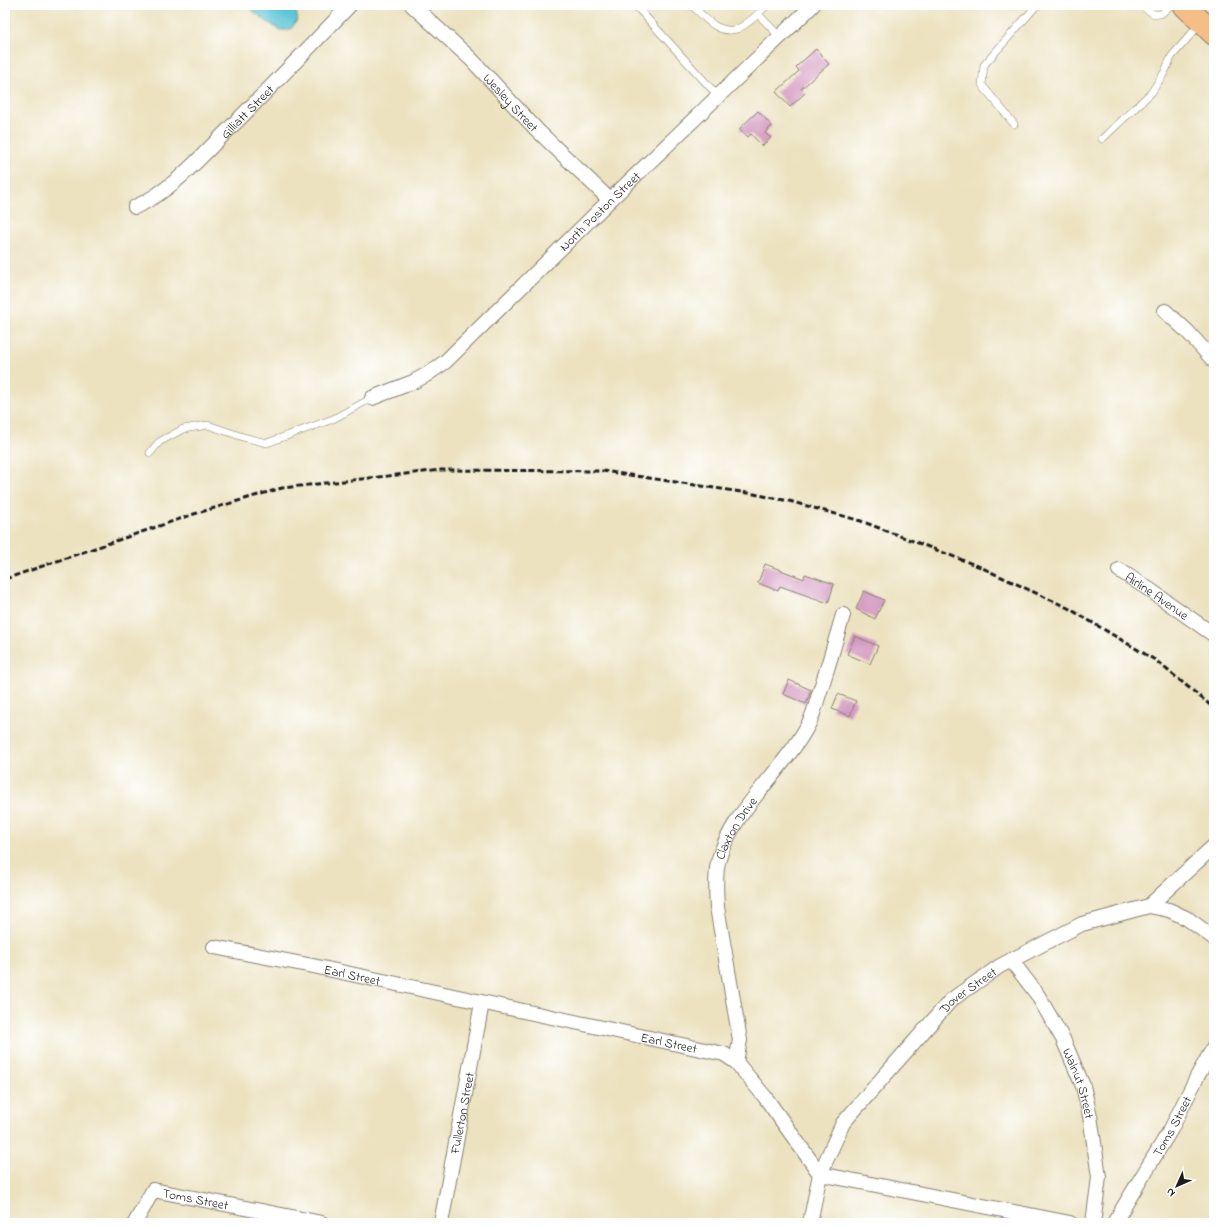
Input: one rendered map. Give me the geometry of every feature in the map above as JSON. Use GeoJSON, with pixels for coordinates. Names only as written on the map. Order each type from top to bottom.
{"type":"FeatureCollection","features":[{"type":"Feature","properties":{"kind":"main road"},"geometry":{"type":"LineString","coordinates":[[1184,5],[1208,28]]}},
{"type":"Feature","properties":{"kind":"street","name":"Gilliatt Street"},"geometry":{"type":"LineString","coordinates":[[135,207],[150,201],[175,182],[272,86],[350,5]]}},
{"type":"Feature","properties":{"kind":"street","name":"Wesley Street"},"geometry":{"type":"LineString","coordinates":[[412,5],[471,59],[537,130],[610,200]]}},
{"type":"Feature","properties":{"kind":"street","name":"North Poston Street"},"geometry":{"type":"LineString","coordinates":[[372,398],[413,382],[445,362],[610,200],[813,5]]}},
{"type":"Feature","properties":{"kind":"street"},"geometry":{"type":"LineString","coordinates":[[1165,311],[1214,361]]}},
{"type":"Feature","properties":{"kind":"street","name":"Airline Avenue"},"geometry":{"type":"LineString","coordinates":[[1119,570],[1214,635]]}},
{"type":"Feature","properties":{"kind":"street","name":"Claxton Drive"},"geometry":{"type":"LineString","coordinates":[[736,1062],[740,1040],[717,907],[716,889],[718,863],[722,847],[744,810],[782,764],[808,725],[822,686],[842,616]]}},
{"type":"Feature","properties":{"kind":"street","name":"Dover Street"},"geometry":{"type":"LineString","coordinates":[[810,1223],[820,1174],[843,1123],[951,1000],[1000,966],[1082,924],[1149,906],[1214,846]]}},
{"type":"Feature","properties":{"kind":"street"},"geometry":{"type":"LineString","coordinates":[[1149,906],[1169,910],[1188,919],[1214,938]]}},
{"type":"Feature","properties":{"kind":"street","name":"Earl Street"},"geometry":{"type":"LineString","coordinates":[[214,948],[313,966],[724,1054],[736,1062],[765,1097],[820,1174]]}},
{"type":"Feature","properties":{"kind":"street","name":"Walnut Street"},"geometry":{"type":"LineString","coordinates":[[1011,960],[1037,994],[1063,1039],[1083,1086],[1090,1116],[1099,1177],[1093,1223]]}},
{"type":"Feature","properties":{"kind":"street","name":"Fullerton Street"},"geometry":{"type":"LineString","coordinates":[[441,1223],[482,1003]]}},
{"type":"Feature","properties":{"kind":"street","name":"Toms Street"},"geometry":{"type":"LineString","coordinates":[[1114,1223],[1171,1129],[1214,1047]]}},
{"type":"Feature","properties":{"kind":"street"},"geometry":{"type":"LineString","coordinates":[[820,1174],[1070,1223]]}},
{"type":"Feature","properties":{"kind":"street","name":"Toms Street"},"geometry":{"type":"LineString","coordinates":[[135,1223],[153,1190],[322,1223]]}},
{"type":"Feature","properties":{"kind":"lane"},"geometry":{"type":"LineString","coordinates":[[635,5],[718,96]]}},
{"type":"Feature","properties":{"kind":"lane"},"geometry":{"type":"LineString","coordinates":[[692,5],[711,24],[723,30],[737,29],[746,24],[767,5]]}},
{"type":"Feature","properties":{"kind":"lane"},"geometry":{"type":"LineString","coordinates":[[1014,124],[982,85],[984,65],[1037,5]]}},
{"type":"Feature","properties":{"kind":"lane"},"geometry":{"type":"LineString","coordinates":[[1140,5],[1154,14],[1161,14],[1171,5]]}},
{"type":"Feature","properties":{"kind":"lane"},"geometry":{"type":"LineString","coordinates":[[758,14],[780,36]]}},
{"type":"Feature","properties":{"kind":"lane"},"geometry":{"type":"LineString","coordinates":[[1102,139],[1151,93],[1164,73],[1172,56],[1208,28]]}},
{"type":"Feature","properties":{"kind":"lane"},"geometry":{"type":"LineString","coordinates":[[150,454],[159,442],[183,429],[208,425],[243,437],[267,443],[333,419],[372,398]]}},
{"type":"Feature","properties":{"kind":"water"},"geometry":{"type":"Polygon","coordinates":[[[246,5],[294,5],[298,19],[290,30],[280,30],[263,19],[246,5]]]}},
{"type":"Feature","properties":{"kind":"building"},"geometry":{"type":"Polygon","coordinates":[[[816,49],[829,64],[801,89],[805,93],[790,107],[776,92],[799,71],[796,67],[816,49]]]}},
{"type":"Feature","properties":{"kind":"building"},"geometry":{"type":"Polygon","coordinates":[[[758,111],[772,126],[765,133],[771,138],[762,146],[751,134],[748,137],[739,129],[758,111]]]}},
{"type":"Feature","properties":{"kind":"building"},"geometry":{"type":"Polygon","coordinates":[[[765,564],[804,579],[805,574],[834,584],[828,603],[780,586],[778,591],[758,583],[765,564]]]}},
{"type":"Feature","properties":{"kind":"building"},"geometry":{"type":"Polygon","coordinates":[[[864,591],[884,600],[875,619],[856,609],[864,591]]]}},
{"type":"Feature","properties":{"kind":"building"},"geometry":{"type":"Polygon","coordinates":[[[855,636],[878,646],[870,664],[847,654],[855,636]]]}},
{"type":"Feature","properties":{"kind":"building"},"geometry":{"type":"Polygon","coordinates":[[[789,680],[811,690],[806,704],[783,694],[789,680]]]}},
{"type":"Feature","properties":{"kind":"building"},"geometry":{"type":"Polygon","coordinates":[[[838,694],[856,701],[850,716],[832,709],[838,694]]]}},
{"type":"Feature","properties":{"kind":"railway"},"geometry":{"type":"LineString","coordinates":[[5,579],[194,514],[282,488],[441,470],[603,471],[754,494],[789,501],[861,521],[978,566],[1068,608],[1155,660],[1214,708]]}}]}
